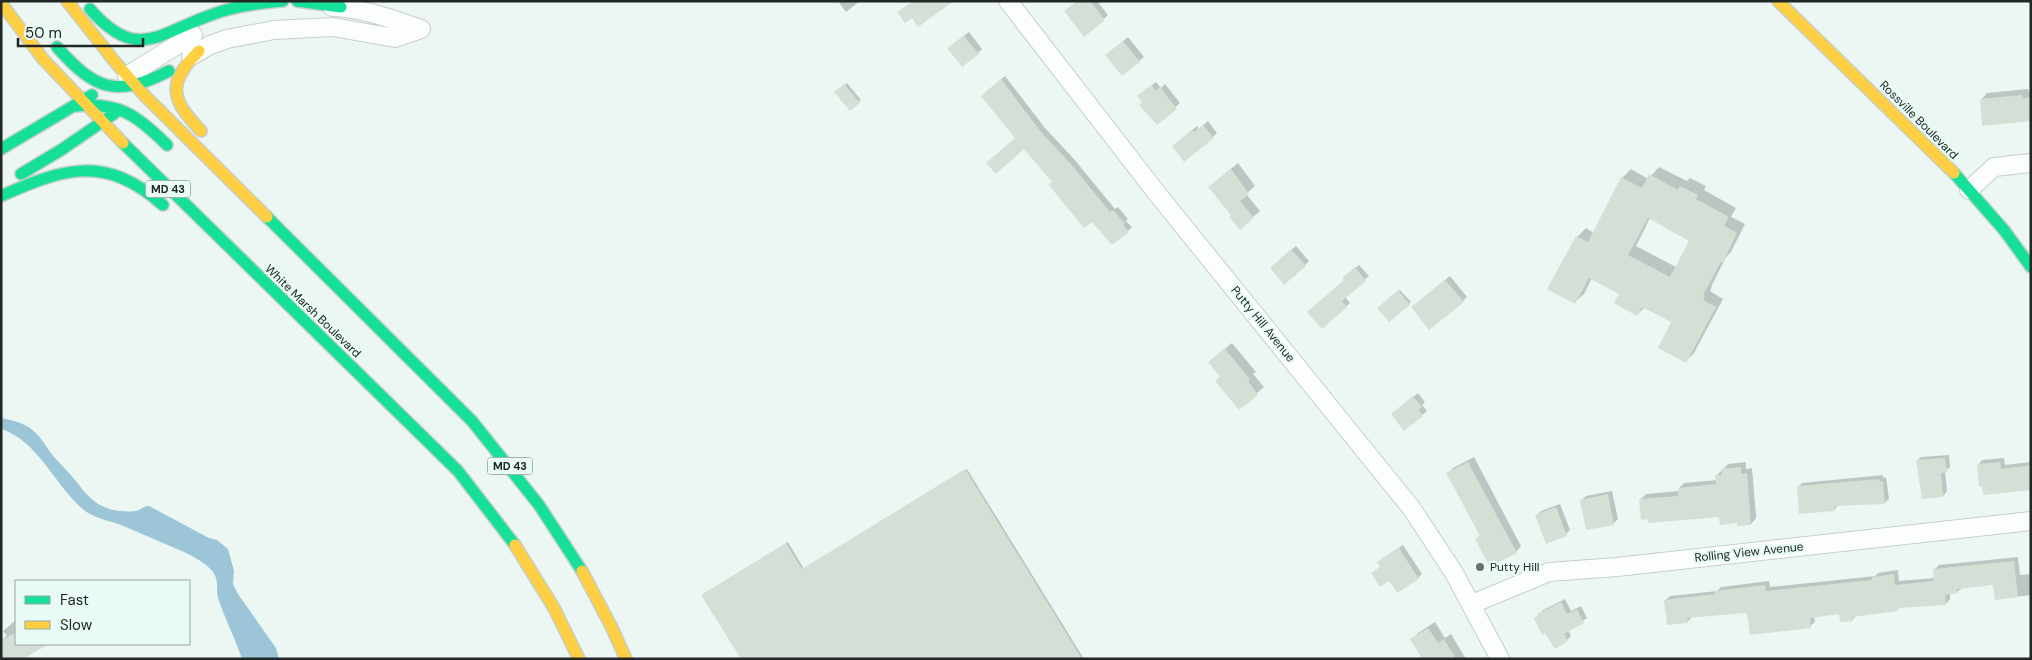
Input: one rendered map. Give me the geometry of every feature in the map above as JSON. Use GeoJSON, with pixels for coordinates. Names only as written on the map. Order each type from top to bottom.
{"type":"FeatureCollection","features":[{"type":"Feature","properties":{"kind":"main road"},"geometry":{"type":"LineString","coordinates":[[67,1],[131,94],[399,358]]}},
{"type":"Feature","properties":{"kind":"main road"},"geometry":{"type":"LineString","coordinates":[[84,1],[100,21],[114,32],[130,39],[145,40],[159,38],[198,19],[220,11],[253,3],[283,1]]}},
{"type":"Feature","properties":{"kind":"main road"},"geometry":{"type":"LineString","coordinates":[[297,1],[341,8]]}},
{"type":"Feature","properties":{"kind":"main road","name":"Rossville Boulevard"},"geometry":{"type":"LineString","coordinates":[[1778,1],[1969,190],[2014,242],[2031,267]]}},
{"type":"Feature","properties":{"kind":"main road","name":"White Marsh Boulevard"},"geometry":{"type":"LineString","coordinates":[[1,3],[38,52],[102,123],[458,471],[493,513],[526,560],[545,592],[579,659]]}},
{"type":"Feature","properties":{"kind":"main road"},"geometry":{"type":"LineString","coordinates":[[49,36],[82,74],[97,82],[131,94],[140,118],[178,156]]}},
{"type":"Feature","properties":{"kind":"main road"},"geometry":{"type":"LineString","coordinates":[[199,51],[180,70],[177,77],[176,93],[182,111],[208,138]]}},
{"type":"Feature","properties":{"kind":"main road"},"geometry":{"type":"LineString","coordinates":[[1,149],[69,108],[83,103],[109,86]]}},
{"type":"Feature","properties":{"kind":"main road"},"geometry":{"type":"LineString","coordinates":[[83,103],[100,105],[131,94]]}},
{"type":"Feature","properties":{"kind":"main road"},"geometry":{"type":"LineString","coordinates":[[1,185],[61,150],[102,123],[131,94]]}},
{"type":"Feature","properties":{"kind":"main road"},"geometry":{"type":"LineString","coordinates":[[1,196],[48,176],[66,172],[95,171],[128,178],[144,188],[174,214]]}},
{"type":"Feature","properties":{"kind":"main road"},"geometry":{"type":"LineString","coordinates":[[339,272],[368,306],[399,358]]}},
{"type":"Feature","properties":{"kind":"main road"},"geometry":{"type":"LineString","coordinates":[[297,329],[440,459],[493,513]]}},
{"type":"Feature","properties":{"kind":"main road","name":"MD 43"},"geometry":{"type":"LineString","coordinates":[[399,358],[436,388],[472,422],[504,458],[551,519],[592,586],[626,659]]}},
{"type":"Feature","properties":{"kind":"street","name":"Putty Hill Avenue"},"geometry":{"type":"LineString","coordinates":[[1008,1],[1159,196],[1412,509],[1431,536],[1472,604],[1500,659]]}},
{"type":"Feature","properties":{"kind":"street"},"geometry":{"type":"LineString","coordinates":[[298,7],[341,8],[389,18],[421,29],[395,38],[333,27],[288,28],[239,36],[199,51],[131,94],[190,36],[222,23],[262,13],[298,7]]}},
{"type":"Feature","properties":{"kind":"street"},"geometry":{"type":"LineString","coordinates":[[1969,190],[1994,168],[2031,163]]}},
{"type":"Feature","properties":{"kind":"street","name":"Rolling View Avenue"},"geometry":{"type":"LineString","coordinates":[[1472,604],[1549,572],[1617,567],[2031,521]]}},
{"type":"Feature","properties":{"kind":"water"},"geometry":{"type":"Polygon","coordinates":[[[1,418],[20,423],[34,431],[87,494],[106,508],[136,511],[149,506],[209,538],[217,540],[228,549],[234,571],[233,584],[276,648],[279,659],[242,659],[218,598],[216,578],[210,569],[200,560],[184,552],[121,525],[93,516],[85,511],[65,490],[37,454],[14,435],[1,429],[1,418]]]}},
{"type":"Feature","properties":{"kind":"building"},"geometry":{"type":"Polygon","coordinates":[[[913,1],[954,1],[918,27],[912,18],[905,23],[897,12],[913,1]]]}},
{"type":"Feature","properties":{"kind":"building"},"geometry":{"type":"Polygon","coordinates":[[[1077,1],[1090,1],[1105,20],[1084,37],[1064,11],[1077,1]]]}},
{"type":"Feature","properties":{"kind":"building"},"geometry":{"type":"Polygon","coordinates":[[[964,36],[979,54],[962,67],[947,48],[964,36]]]}},
{"type":"Feature","properties":{"kind":"building"},"geometry":{"type":"Polygon","coordinates":[[[1123,41],[1140,62],[1122,76],[1105,55],[1123,41]]]}},
{"type":"Feature","properties":{"kind":"building"},"geometry":{"type":"Polygon","coordinates":[[[1001,79],[1041,132],[1070,163],[1110,212],[1113,210],[1125,224],[1123,225],[1129,232],[1112,245],[1092,222],[1084,228],[1048,184],[1052,182],[1024,149],[996,174],[986,163],[1015,138],[981,96],[1001,79]]]}},
{"type":"Feature","properties":{"kind":"building"},"geometry":{"type":"Polygon","coordinates":[[[844,84],[860,103],[850,111],[834,92],[844,84]]]}},
{"type":"Feature","properties":{"kind":"building"},"geometry":{"type":"Polygon","coordinates":[[[1151,85],[1156,91],[1160,87],[1177,109],[1157,125],[1139,105],[1142,102],[1137,96],[1151,85]]]}},
{"type":"Feature","properties":{"kind":"building"},"geometry":{"type":"Polygon","coordinates":[[[2022,95],[2023,98],[2031,97],[2031,121],[1982,126],[1980,99],[2022,95]]]}},
{"type":"Feature","properties":{"kind":"building"},"geometry":{"type":"Polygon","coordinates":[[[1203,125],[1214,138],[1184,162],[1172,146],[1192,130],[1194,132],[1203,125]]]}},
{"type":"Feature","properties":{"kind":"building"},"geometry":{"type":"Polygon","coordinates":[[[1231,169],[1249,194],[1240,201],[1254,218],[1240,230],[1229,217],[1231,215],[1208,187],[1231,169]]]}},
{"type":"Feature","properties":{"kind":"building"},"geometry":{"type":"Polygon","coordinates":[[[1649,174],[1678,190],[1680,186],[1698,195],[1696,199],[1729,217],[1724,226],[1737,233],[1723,262],[1721,262],[1703,295],[1705,296],[1703,300],[1716,307],[1686,363],[1658,348],[1671,322],[1642,307],[1637,316],[1614,303],[1619,294],[1589,278],[1575,304],[1547,289],[1576,236],[1588,242],[1621,177],[1642,188],[1649,174]],[[1648,218],[1628,255],[1670,277],[1689,241],[1648,218]]]}},
{"type":"Feature","properties":{"kind":"building"},"geometry":{"type":"Polygon","coordinates":[[[1291,249],[1306,266],[1284,285],[1270,268],[1291,249]]]}},
{"type":"Feature","properties":{"kind":"building"},"geometry":{"type":"Polygon","coordinates":[[[1355,267],[1366,281],[1342,301],[1347,307],[1322,329],[1307,312],[1344,280],[1342,278],[1355,267]]]}},
{"type":"Feature","properties":{"kind":"building"},"geometry":{"type":"Polygon","coordinates":[[[1445,280],[1464,302],[1429,330],[1411,307],[1445,280]]]}},
{"type":"Feature","properties":{"kind":"building"},"geometry":{"type":"Polygon","coordinates":[[[1398,290],[1410,305],[1389,322],[1377,308],[1398,290]]]}},
{"type":"Feature","properties":{"kind":"building"},"geometry":{"type":"Polygon","coordinates":[[[1225,349],[1250,379],[1248,381],[1258,395],[1239,410],[1215,381],[1220,377],[1208,362],[1225,349]]]}},
{"type":"Feature","properties":{"kind":"building"},"geometry":{"type":"Polygon","coordinates":[[[1413,396],[1422,407],[1419,410],[1423,416],[1404,431],[1391,414],[1413,396]]]}},
{"type":"Feature","properties":{"kind":"building"},"geometry":{"type":"Polygon","coordinates":[[[1945,458],[1947,472],[1941,473],[1943,497],[1922,499],[1916,460],[1945,458]]]}},
{"type":"Feature","properties":{"kind":"building"},"geometry":{"type":"Polygon","coordinates":[[[1468,462],[1517,553],[1490,567],[1475,539],[1480,536],[1446,473],[1468,462]]]}},
{"type":"Feature","properties":{"kind":"building"},"geometry":{"type":"Polygon","coordinates":[[[2000,462],[2001,469],[2031,465],[2031,490],[1983,495],[1982,486],[1979,487],[1977,464],[2000,462]]]}},
{"type":"Feature","properties":{"kind":"building"},"geometry":{"type":"Polygon","coordinates":[[[1741,467],[1741,474],[1747,473],[1751,525],[1737,526],[1737,523],[1720,525],[1719,517],[1648,523],[1647,519],[1641,520],[1639,499],[1678,496],[1678,488],[1716,484],[1715,475],[1722,475],[1721,469],[1741,467]]]}},
{"type":"Feature","properties":{"kind":"building"},"geometry":{"type":"Polygon","coordinates":[[[965,469],[1082,659],[741,659],[701,595],[786,543],[802,569],[965,469]]]}},
{"type":"Feature","properties":{"kind":"building"},"geometry":{"type":"Polygon","coordinates":[[[1879,479],[1879,481],[1883,481],[1885,504],[1834,506],[1835,511],[1799,514],[1797,486],[1879,479]]]}},
{"type":"Feature","properties":{"kind":"building"},"geometry":{"type":"Polygon","coordinates":[[[1608,494],[1614,525],[1586,530],[1580,500],[1608,494]]]}},
{"type":"Feature","properties":{"kind":"building"},"geometry":{"type":"Polygon","coordinates":[[[1556,507],[1567,536],[1546,544],[1535,515],[1556,507]]]}},
{"type":"Feature","properties":{"kind":"building"},"geometry":{"type":"Polygon","coordinates":[[[1399,548],[1419,579],[1397,593],[1389,581],[1380,587],[1371,573],[1380,567],[1377,562],[1399,548]]]}},
{"type":"Feature","properties":{"kind":"building"},"geometry":{"type":"Polygon","coordinates":[[[2014,561],[2018,597],[1995,600],[1993,585],[1957,589],[1958,593],[1945,595],[1946,605],[1898,608],[1898,611],[1853,617],[1853,621],[1840,622],[1839,614],[1810,618],[1811,628],[1750,635],[1747,613],[1687,618],[1688,623],[1667,625],[1664,600],[1715,594],[1715,591],[1765,585],[1766,591],[1872,580],[1872,577],[1894,574],[1895,585],[1934,581],[1933,569],[2014,561]]]}},
{"type":"Feature","properties":{"kind":"building"},"geometry":{"type":"Polygon","coordinates":[[[1561,602],[1567,614],[1577,609],[1584,623],[1564,634],[1568,641],[1555,649],[1545,633],[1542,635],[1534,618],[1539,616],[1537,614],[1561,602]]]}},
{"type":"Feature","properties":{"kind":"building"},"geometry":{"type":"Polygon","coordinates":[[[1428,628],[1438,643],[1444,639],[1456,659],[1422,659],[1410,639],[1428,628]]]}},
{"type":"Feature","properties":{"kind":"building"},"geometry":{"type":"Polygon","coordinates":[[[15,633],[15,645],[47,645],[23,659],[1,659],[1,641],[15,633]]]}},
{"type":"Feature","properties":{"kind":"traffic: fast"},"geometry":{"type":"LineString","coordinates":[[90,9],[107,26],[121,35],[135,39],[149,39],[228,9],[283,1]]}},
{"type":"Feature","properties":{"kind":"traffic: fast"},"geometry":{"type":"LineString","coordinates":[[297,1],[341,7]]}},
{"type":"Feature","properties":{"kind":"traffic: fast"},"geometry":{"type":"LineString","coordinates":[[57,47],[83,73],[95,81],[107,85],[120,87],[134,85],[169,71]]}},
{"type":"Feature","properties":{"kind":"traffic: fast"},"geometry":{"type":"LineString","coordinates":[[1,149],[92,95]]}},
{"type":"Feature","properties":{"kind":"traffic: fast"},"geometry":{"type":"LineString","coordinates":[[76,106],[104,106],[126,113],[136,118],[167,145]]}},
{"type":"Feature","properties":{"kind":"traffic: fast"},"geometry":{"type":"LineString","coordinates":[[21,174],[61,150],[115,113]]}},
{"type":"Feature","properties":{"kind":"traffic: fast"},"geometry":{"type":"LineString","coordinates":[[123,143],[458,471],[515,545]]}},
{"type":"Feature","properties":{"kind":"traffic: fast"},"geometry":{"type":"LineString","coordinates":[[1,196],[45,178],[65,173],[103,172],[122,178],[142,189],[163,205]]}},
{"type":"Feature","properties":{"kind":"traffic: fast"},"geometry":{"type":"LineString","coordinates":[[1954,173],[2004,230],[2031,267]]}},
{"type":"Feature","properties":{"kind":"traffic: fast"},"geometry":{"type":"LineString","coordinates":[[267,217],[472,421],[539,505],[582,571]]}},
{"type":"Feature","properties":{"kind":"traffic: slow"},"geometry":{"type":"LineString","coordinates":[[67,1],[115,62],[145,96],[267,217]]}},
{"type":"Feature","properties":{"kind":"traffic: slow"},"geometry":{"type":"LineString","coordinates":[[1778,1],[1954,173]]}},
{"type":"Feature","properties":{"kind":"traffic: slow"},"geometry":{"type":"LineString","coordinates":[[1,3],[43,59],[123,143]]}},
{"type":"Feature","properties":{"kind":"traffic: slow"},"geometry":{"type":"LineString","coordinates":[[199,51],[181,73],[176,91],[183,110],[201,131]]}},
{"type":"Feature","properties":{"kind":"traffic: slow"},"geometry":{"type":"LineString","coordinates":[[515,545],[554,608],[579,659]]}},
{"type":"Feature","properties":{"kind":"traffic: slow"},"geometry":{"type":"LineString","coordinates":[[582,571],[626,659]]}},
{"type":"Feature","properties":{"kind":"place","name":"Putty Hill"},"geometry":{"type":"Point","coordinates":[1480,567]}}]}
